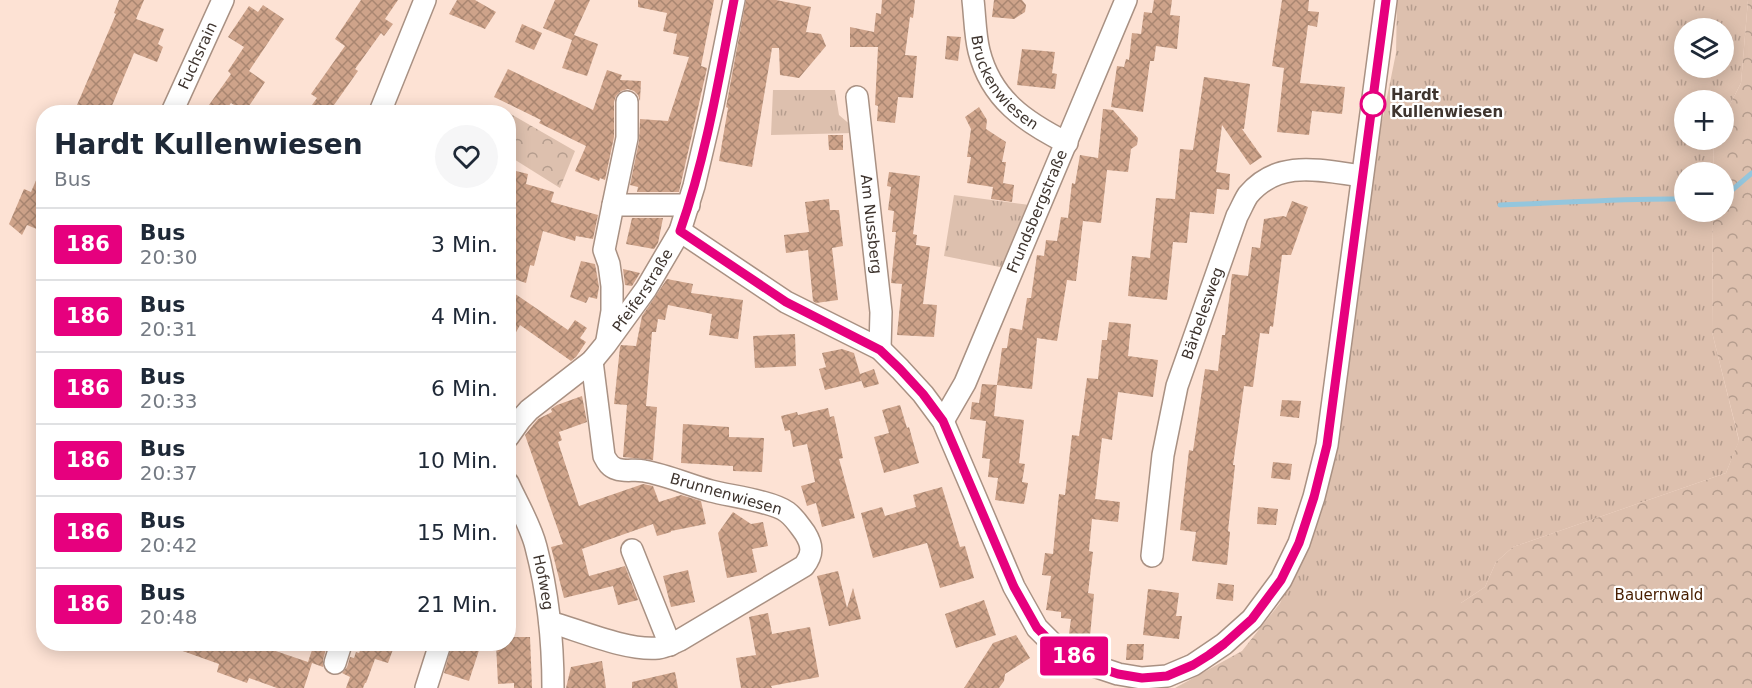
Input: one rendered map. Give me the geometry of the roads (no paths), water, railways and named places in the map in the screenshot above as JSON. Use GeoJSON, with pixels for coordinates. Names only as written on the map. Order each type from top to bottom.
{"type":"FeatureCollection","features":[{"type":"Feature","properties":{"kind":"street","name":"Fuchsrain"},"geometry":{"type":"LineString","coordinates":[[175,105],[223,0]]}},
{"type":"Feature","properties":{"kind":"street"},"geometry":{"type":"LineString","coordinates":[[383,105],[425,0]]}},
{"type":"Feature","properties":{"kind":"street","name":"Pfeiferstraße"},"geometry":{"type":"LineString","coordinates":[[516,425],[530,410],[592,361],[646,290],[680,231],[689,205],[713,105],[734,0]]}},
{"type":"Feature","properties":{"kind":"street","name":"Bruckenwiesen"},"geometry":{"type":"LineString","coordinates":[[973,0],[979,50],[997,91],[1010,107],[1039,129],[1067,143]]}},
{"type":"Feature","properties":{"kind":"street","name":"Frundsbergstraße"},"geometry":{"type":"LineString","coordinates":[[943,421],[965,383],[1126,0]]}},
{"type":"Feature","properties":{"kind":"street"},"geometry":{"type":"LineString","coordinates":[[680,231],[786,302],[880,350],[923,394],[943,421],[1014,587],[1037,628],[1054,645],[1094,666],[1118,674],[1142,678],[1167,676],[1193,665],[1224,644],[1252,619],[1281,580],[1299,543],[1314,497],[1327,445],[1386,0]]}},
{"type":"Feature","properties":{"kind":"street","name":"Am Nussberg"},"geometry":{"type":"LineString","coordinates":[[857,97],[881,312],[880,350]]}},
{"type":"Feature","properties":{"kind":"street"},"geometry":{"type":"LineString","coordinates":[[606,344],[612,311],[612,286],[609,264],[604,250],[627,138],[627,102]]}},
{"type":"Feature","properties":{"kind":"street","name":"Bärbelesweg"},"geometry":{"type":"LineString","coordinates":[[1152,556],[1163,455],[1177,386],[1237,216],[1248,196],[1264,182],[1280,173],[1304,168],[1362,176]]}},
{"type":"Feature","properties":{"kind":"street"},"geometry":{"type":"LineString","coordinates":[[613,205],[689,205]]}},
{"type":"Feature","properties":{"kind":"street","name":"Brunnenwiesen"},"geometry":{"type":"LineString","coordinates":[[550,622],[626,645],[660,648],[670,645],[804,566],[812,551],[811,543],[796,520],[776,506],[641,470],[613,468],[604,456],[592,361]]}},
{"type":"Feature","properties":{"kind":"street","name":"Hofweg"},"geometry":{"type":"LineString","coordinates":[[516,501],[536,545],[550,622],[553,688]]}},
{"type":"Feature","properties":{"kind":"street"},"geometry":{"type":"LineString","coordinates":[[632,550],[670,645]]}},
{"type":"Feature","properties":{"kind":"street"},"geometry":{"type":"LineString","coordinates":[[426,688],[438,651]]}},
{"type":"Feature","properties":{"kind":"waterway"},"geometry":{"type":"LineString","coordinates":[[1734,188],[1752,173]]}},
{"type":"Feature","properties":{"kind":"waterway"},"geometry":{"type":"LineString","coordinates":[[1500,205],[1674,199]]}},
{"type":"Feature","properties":{"kind":"place","name":"Hardt Kullenwiesen"},"geometry":{"type":"Point","coordinates":[1373,104]}},
{"type":"Feature","properties":{"kind":"park label","name":"Bauernwald"},"geometry":{"type":"Point","coordinates":[1659,595]}}]}
